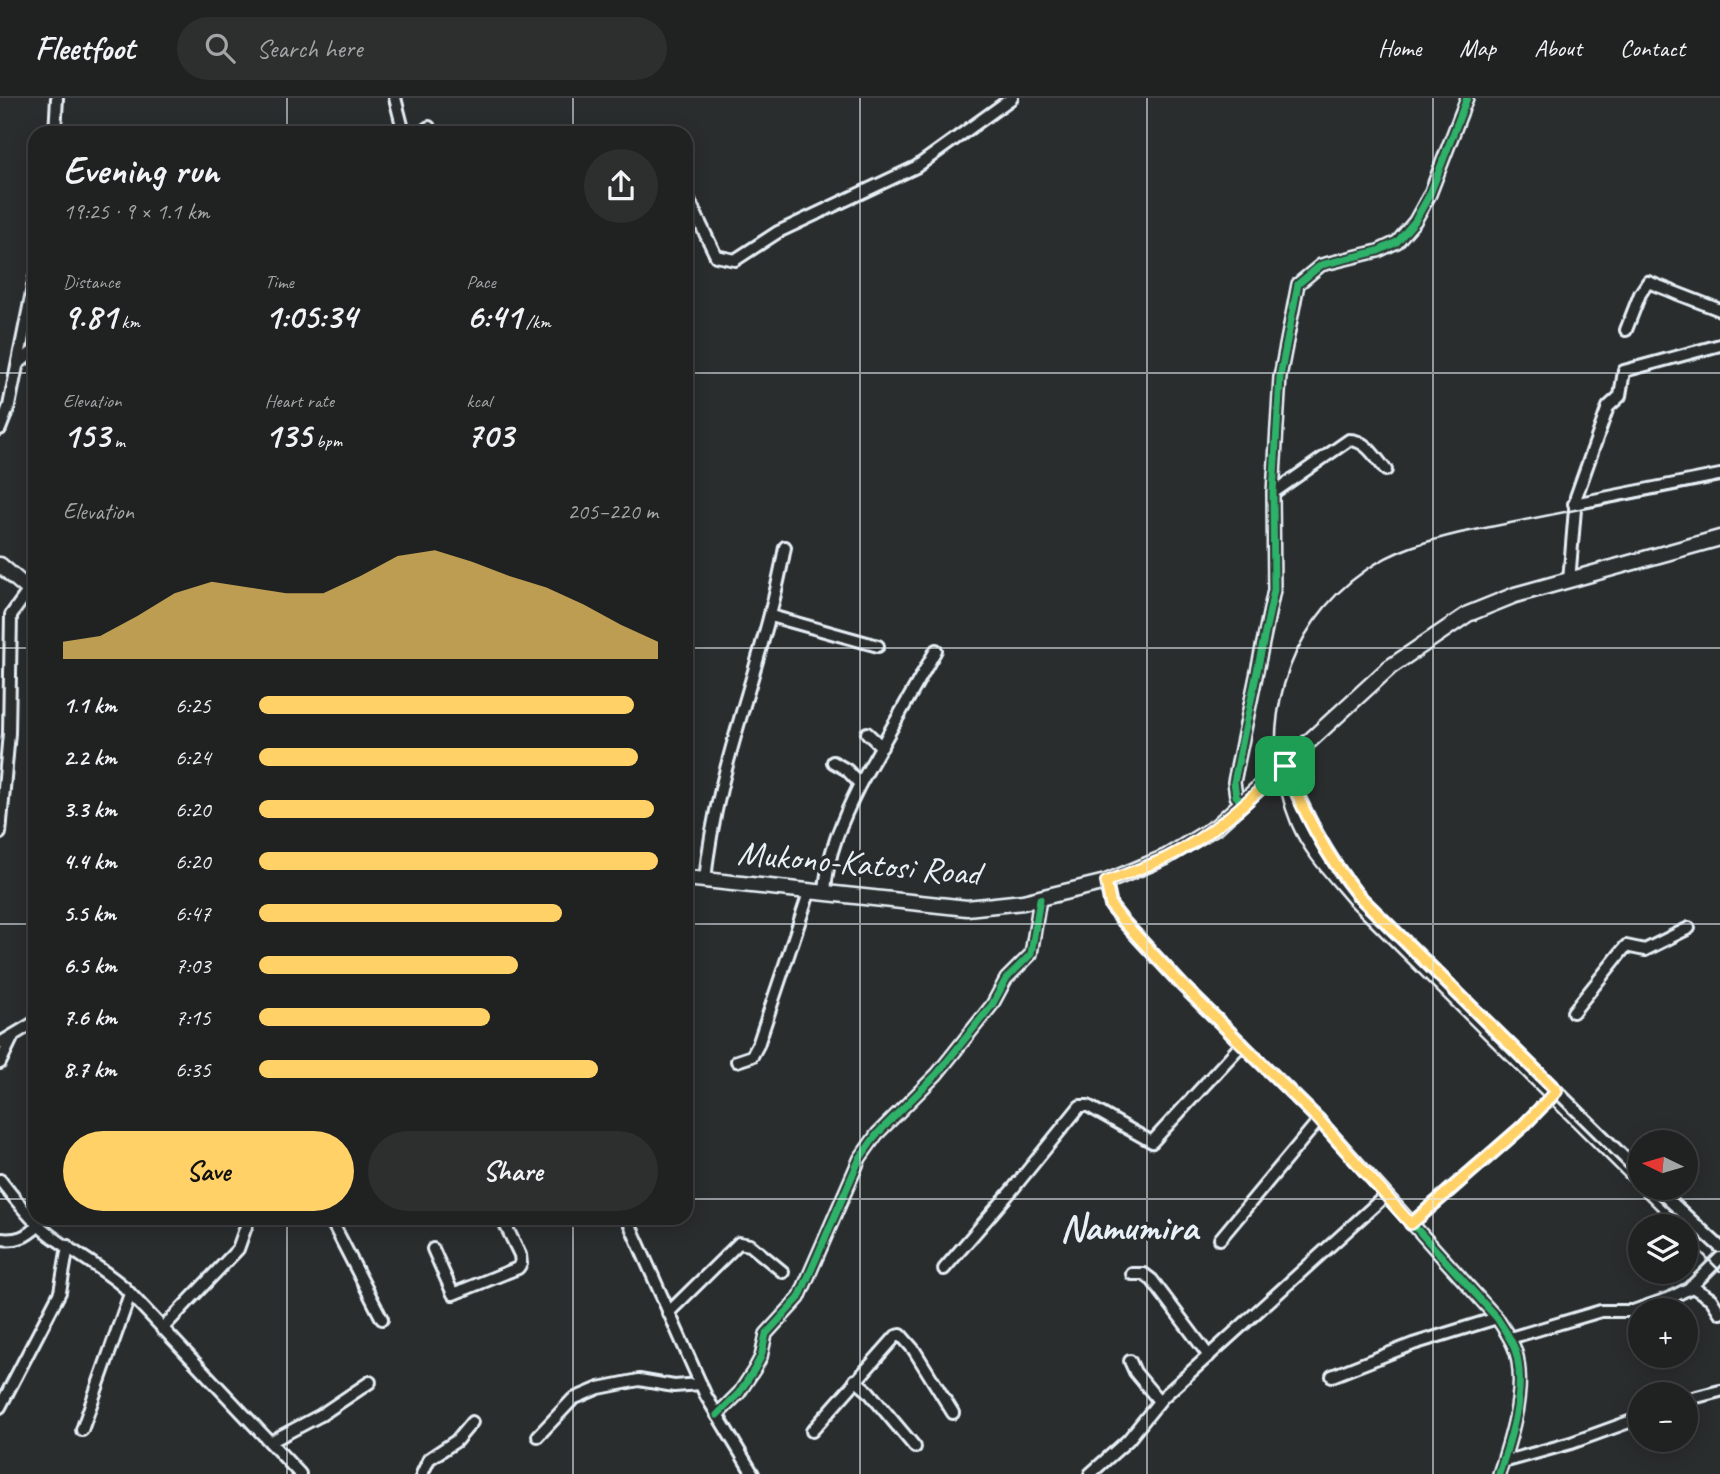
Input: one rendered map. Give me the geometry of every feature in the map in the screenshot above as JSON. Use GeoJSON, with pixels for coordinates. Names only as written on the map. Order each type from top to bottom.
{"type":"FeatureCollection","features":[{"type":"Feature","properties":{"kind":"main road","name":"Mukono-Katosi Road"},"geometry":{"type":"LineString","coordinates":[[693,879],[967,908],[1040,899],[1106,882],[1166,858],[1217,826],[1285,766],[1370,683],[1468,614],[1515,595],[1720,538]]}},
{"type":"Feature","properties":{"kind":"main road"},"geometry":{"type":"LineString","coordinates":[[0,565],[28,590]]}},
{"type":"Feature","properties":{"kind":"street"},"geometry":{"type":"LineString","coordinates":[[55,126],[57,98]]}},
{"type":"Feature","properties":{"kind":"street"},"geometry":{"type":"LineString","coordinates":[[395,98],[402,126]]}},
{"type":"Feature","properties":{"kind":"street"},"geometry":{"type":"LineString","coordinates":[[693,208],[716,256],[735,261],[778,232],[916,167],[1012,98]]}},
{"type":"Feature","properties":{"kind":"street"},"geometry":{"type":"LineString","coordinates":[[1243,804],[1236,796],[1234,782],[1274,590],[1273,493],[1280,377],[1298,284],[1321,265],[1378,251],[1397,242],[1415,220],[1430,194],[1467,98]]}},
{"type":"Feature","properties":{"kind":"street"},"geometry":{"type":"LineString","coordinates":[[1626,330],[1640,294],[1648,282],[1720,310]]}},
{"type":"Feature","properties":{"kind":"street"},"geometry":{"type":"LineString","coordinates":[[0,429],[9,406],[28,315]]}},
{"type":"Feature","properties":{"kind":"street"},"geometry":{"type":"LineString","coordinates":[[1569,581],[1574,504],[1608,407],[1620,396],[1624,371],[1720,345]]}},
{"type":"Feature","properties":{"kind":"street"},"geometry":{"type":"LineString","coordinates":[[19,363],[28,356]]}},
{"type":"Feature","properties":{"kind":"street"},"geometry":{"type":"LineString","coordinates":[[1273,493],[1349,440],[1357,440],[1366,446],[1386,470]]}},
{"type":"Feature","properties":{"kind":"street"},"geometry":{"type":"LineString","coordinates":[[1574,504],[1720,475]]}},
{"type":"Feature","properties":{"kind":"street"},"geometry":{"type":"LineString","coordinates":[[705,880],[715,813],[771,616],[785,547]]}},
{"type":"Feature","properties":{"kind":"street"},"geometry":{"type":"LineString","coordinates":[[0,833],[8,743],[5,622],[12,610],[28,596]]}},
{"type":"Feature","properties":{"kind":"street"},"geometry":{"type":"LineString","coordinates":[[771,616],[878,646]]}},
{"type":"Feature","properties":{"kind":"street"},"geometry":{"type":"LineString","coordinates":[[825,894],[825,878],[838,835],[860,784],[936,650]]}},
{"type":"Feature","properties":{"kind":"street"},"geometry":{"type":"LineString","coordinates":[[867,733],[882,747]]}},
{"type":"Feature","properties":{"kind":"street"},"geometry":{"type":"LineString","coordinates":[[833,762],[847,770],[860,784]]}},
{"type":"Feature","properties":{"kind":"street"},"geometry":{"type":"LineString","coordinates":[[1285,766],[1331,862],[1357,894],[1628,1161]]}},
{"type":"Feature","properties":{"kind":"street"},"geometry":{"type":"LineString","coordinates":[[1106,882],[1111,906],[1122,920],[1319,1120],[1497,1318],[1510,1338],[1519,1363],[1513,1424],[1499,1474]]}},
{"type":"Feature","properties":{"kind":"street"},"geometry":{"type":"LineString","coordinates":[[737,1061],[752,1056],[758,1045],[808,892]]}},
{"type":"Feature","properties":{"kind":"street"},"geometry":{"type":"LineString","coordinates":[[718,1415],[754,1370],[761,1357],[766,1334],[799,1298],[860,1158],[877,1134],[937,1074],[992,1005],[1006,979],[1031,954],[1040,899]]}},
{"type":"Feature","properties":{"kind":"street"},"geometry":{"type":"LineString","coordinates":[[1573,1012],[1626,946],[1645,950],[1689,928]]}},
{"type":"Feature","properties":{"kind":"street"},"geometry":{"type":"LineString","coordinates":[[0,1043],[28,1027]]}},
{"type":"Feature","properties":{"kind":"street"},"geometry":{"type":"LineString","coordinates":[[0,1063],[13,1037]]}},
{"type":"Feature","properties":{"kind":"street"},"geometry":{"type":"LineString","coordinates":[[944,1269],[1012,1191],[1080,1105],[1088,1106],[1152,1142],[1242,1044]]}},
{"type":"Feature","properties":{"kind":"street"},"geometry":{"type":"LineString","coordinates":[[1411,1224],[1522,1127],[1557,1091]]}},
{"type":"Feature","properties":{"kind":"street"},"geometry":{"type":"LineString","coordinates":[[1220,1239],[1319,1120]]}},
{"type":"Feature","properties":{"kind":"street"},"geometry":{"type":"LineString","coordinates":[[0,1180],[28,1212]]}},
{"type":"Feature","properties":{"kind":"street"},"geometry":{"type":"LineString","coordinates":[[1090,1474],[1128,1440],[1158,1401],[1385,1196]]}},
{"type":"Feature","properties":{"kind":"street"},"geometry":{"type":"LineString","coordinates":[[1669,1200],[1720,1247]]}},
{"type":"Feature","properties":{"kind":"street"},"geometry":{"type":"LineString","coordinates":[[0,1239],[15,1240],[25,1237],[39,1225],[100,1267],[130,1294],[300,1474]]}},
{"type":"Feature","properties":{"kind":"street"},"geometry":{"type":"LineString","coordinates":[[162,1329],[238,1249],[247,1225]]}},
{"type":"Feature","properties":{"kind":"street"},"geometry":{"type":"LineString","coordinates":[[333,1225],[382,1319]]}},
{"type":"Feature","properties":{"kind":"street"},"geometry":{"type":"LineString","coordinates":[[433,1249],[453,1294],[522,1264],[505,1225]]}},
{"type":"Feature","properties":{"kind":"street"},"geometry":{"type":"LineString","coordinates":[[630,1225],[701,1384],[753,1474]]}},
{"type":"Feature","properties":{"kind":"street"},"geometry":{"type":"LineString","coordinates":[[668,1313],[739,1243],[750,1245],[783,1272]]}},
{"type":"Feature","properties":{"kind":"street"},"geometry":{"type":"LineString","coordinates":[[0,1407],[60,1292],[68,1246]]}},
{"type":"Feature","properties":{"kind":"street"},"geometry":{"type":"LineString","coordinates":[[1510,1338],[1601,1311],[1639,1310],[1671,1298],[1691,1286],[1720,1258]]}},
{"type":"Feature","properties":{"kind":"street"},"geometry":{"type":"LineString","coordinates":[[1132,1274],[1144,1275],[1152,1280],[1209,1356]]}},
{"type":"Feature","properties":{"kind":"street"},"geometry":{"type":"LineString","coordinates":[[1691,1286],[1711,1299],[1720,1313]]}},
{"type":"Feature","properties":{"kind":"street"},"geometry":{"type":"LineString","coordinates":[[82,1430],[130,1294]]}},
{"type":"Feature","properties":{"kind":"street"},"geometry":{"type":"LineString","coordinates":[[1332,1376],[1413,1344],[1497,1318]]}},
{"type":"Feature","properties":{"kind":"street"},"geometry":{"type":"LineString","coordinates":[[813,1431],[855,1380],[896,1336],[901,1335],[914,1350],[953,1413]]}},
{"type":"Feature","properties":{"kind":"street"},"geometry":{"type":"LineString","coordinates":[[1130,1361],[1135,1372],[1158,1401]]}},
{"type":"Feature","properties":{"kind":"street"},"geometry":{"type":"LineString","coordinates":[[538,1436],[545,1433],[565,1405],[599,1388],[639,1380],[674,1386],[701,1384]]}},
{"type":"Feature","properties":{"kind":"street"},"geometry":{"type":"LineString","coordinates":[[855,1380],[869,1391],[915,1447]]}},
{"type":"Feature","properties":{"kind":"street"},"geometry":{"type":"LineString","coordinates":[[270,1442],[321,1415],[370,1382]]}},
{"type":"Feature","properties":{"kind":"street"},"geometry":{"type":"LineString","coordinates":[[1698,1397],[1720,1391]]}},
{"type":"Feature","properties":{"kind":"street"},"geometry":{"type":"LineString","coordinates":[[422,1474],[429,1459],[456,1441],[472,1422]]}},
{"type":"Feature","properties":{"kind":"street"},"geometry":{"type":"LineString","coordinates":[[1503,1462],[1571,1443],[1628,1422]]}},
{"type":"Feature","properties":{"kind":"railway"},"geometry":{"type":"LineString","coordinates":[[1662,1214],[1348,903],[1317,867],[1292,826],[1281,791],[1276,755],[1277,720],[1284,685],[1297,652],[1314,621],[1338,593],[1366,570],[1388,557],[1423,543],[1460,533],[1720,481]]}},
{"type":"Feature","properties":{"kind":"railway"},"geometry":{"type":"LineString","coordinates":[[1698,1249],[1720,1271]]}},
{"type":"Feature","properties":{"kind":"cycle path"},"geometry":{"type":"LineString","coordinates":[[1243,804],[1236,796],[1234,782],[1274,590],[1273,493],[1280,377],[1298,284],[1321,265],[1378,251],[1397,242],[1415,221],[1430,194],[1467,98]]}},
{"type":"Feature","properties":{"kind":"cycle path"},"geometry":{"type":"LineString","coordinates":[[1106,882],[1111,906],[1122,920],[1182,985],[1319,1120],[1497,1318],[1515,1350],[1519,1376],[1515,1419],[1499,1474]]}},
{"type":"Feature","properties":{"kind":"cycle path"},"geometry":{"type":"LineString","coordinates":[[717,1415],[739,1393],[754,1370],[761,1357],[766,1334],[799,1298],[860,1158],[877,1134],[937,1074],[992,1005],[1006,979],[1031,954],[1040,899]]}},
{"type":"Feature","properties":{"kind":"district","name":"Namumira"},"geometry":{"type":"Point","coordinates":[1129,1227]}},
{"type":"Feature","properties":{"kind":"route"},"geometry":{"type":"LineString","coordinates":[[1285,766],[1331,862],[1357,894],[1557,1091],[1522,1127],[1411,1224],[1319,1120],[1182,985],[1111,906],[1106,882],[1166,858],[1191,844],[1217,826],[1285,766]]}}]}
